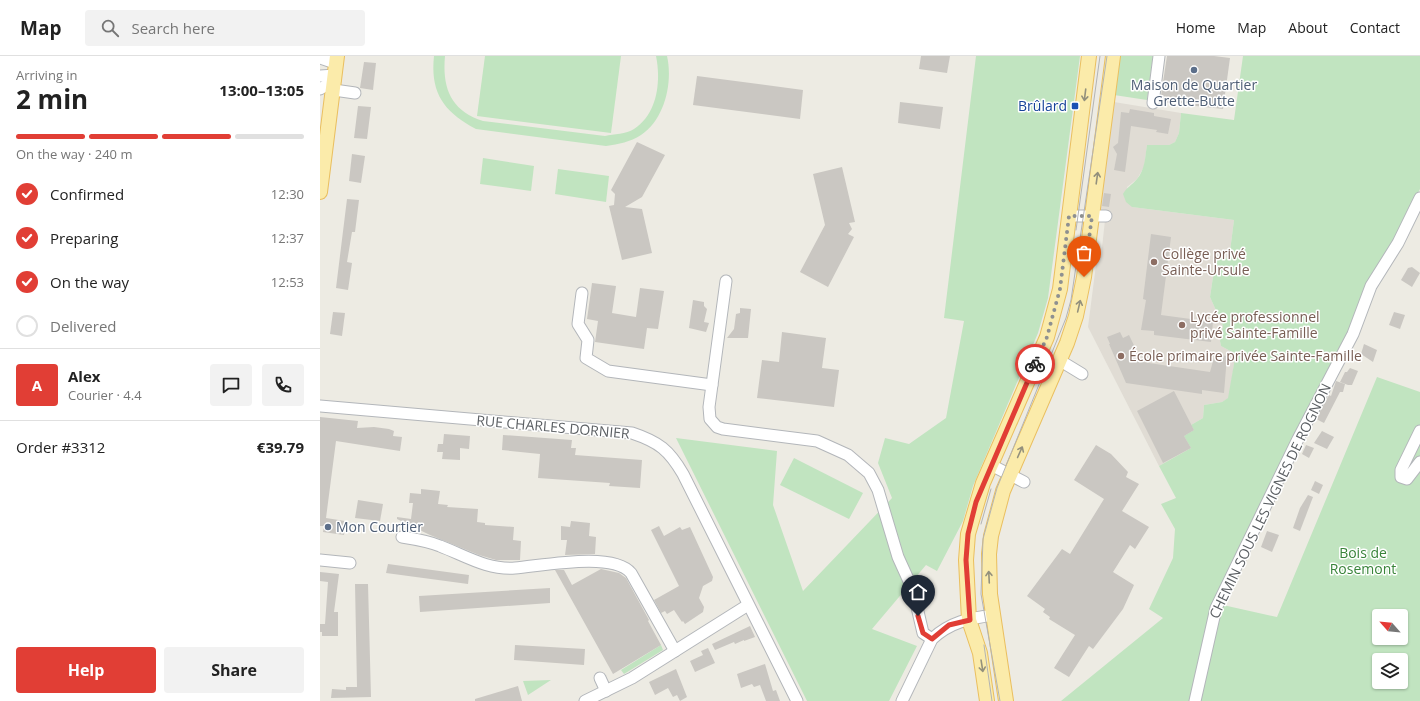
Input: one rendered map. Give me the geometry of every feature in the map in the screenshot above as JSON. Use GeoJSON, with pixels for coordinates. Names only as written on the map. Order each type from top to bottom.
{"type":"FeatureCollection","features":[{"type":"Feature","properties":{"kind":"main road"},"geometry":{"type":"LineString","coordinates":[[987,701],[980,653],[970,620],[966,560],[968,534],[976,502],[1047,337],[1060,289],[1089,56]]}},
{"type":"Feature","properties":{"kind":"main road"},"geometry":{"type":"LineString","coordinates":[[1006,701],[990,594],[989,554],[998,508],[1011,473],[1059,360],[1078,309],[1099,216],[1113,56]]}},
{"type":"Feature","properties":{"kind":"main road"},"geometry":{"type":"LineString","coordinates":[[320,192],[335,59]]}},
{"type":"Feature","properties":{"kind":"street"},"geometry":{"type":"LineString","coordinates":[[1153,103],[1159,56]]}},
{"type":"Feature","properties":{"kind":"street"},"geometry":{"type":"LineString","coordinates":[[320,58],[335,59]]}},
{"type":"Feature","properties":{"kind":"street"},"geometry":{"type":"LineString","coordinates":[[320,76],[331,84],[355,93]]}},
{"type":"Feature","properties":{"kind":"street","name":"CHEMIN SOUS LES VIGNES DE ROGNON"},"geometry":{"type":"LineString","coordinates":[[1195,701],[1216,608],[1298,439],[1353,334],[1371,286],[1398,243],[1420,198]]}},
{"type":"Feature","properties":{"kind":"street"},"geometry":{"type":"LineString","coordinates":[[1069,216],[1099,216]]}},
{"type":"Feature","properties":{"kind":"street"},"geometry":{"type":"LineString","coordinates":[[726,281],[708,415],[712,423],[723,429],[817,441],[848,455],[869,473],[878,490],[898,557],[913,590],[923,633],[932,639]]}},
{"type":"Feature","properties":{"kind":"street"},"geometry":{"type":"LineString","coordinates":[[582,293],[578,324],[588,340],[586,358],[608,371],[712,385]]}},
{"type":"Feature","properties":{"kind":"street"},"geometry":{"type":"LineString","coordinates":[[1059,360],[1082,374]]}},
{"type":"Feature","properties":{"kind":"street","name":"RUE CHARLES DORNIER"},"geometry":{"type":"LineString","coordinates":[[320,406],[632,433],[648,438],[660,445],[673,456],[698,502],[797,701]]}},
{"type":"Feature","properties":{"kind":"street"},"geometry":{"type":"LineString","coordinates":[[1420,431],[1401,470],[1401,477],[1407,479],[1420,462]]}},
{"type":"Feature","properties":{"kind":"street"},"geometry":{"type":"LineString","coordinates":[[991,465],[1011,473],[1024,482]]}},
{"type":"Feature","properties":{"kind":"street"},"geometry":{"type":"LineString","coordinates":[[402,536],[424,540],[477,563],[498,568],[515,568],[568,562],[607,562],[622,565],[631,573],[675,651]]}},
{"type":"Feature","properties":{"kind":"street"},"geometry":{"type":"LineString","coordinates":[[320,560],[350,563]]}},
{"type":"Feature","properties":{"kind":"street"},"geometry":{"type":"LineString","coordinates":[[588,700],[632,678],[748,605]]}},
{"type":"Feature","properties":{"kind":"street"},"geometry":{"type":"LineString","coordinates":[[902,701],[932,639],[949,625],[994,616]]}},
{"type":"Feature","properties":{"kind":"street"},"geometry":{"type":"LineString","coordinates":[[600,678],[606,690]]}},
{"type":"Feature","properties":{"kind":"shaded area"},"geometry":{"type":"Polygon","coordinates":[[[1114,102],[1181,113],[1179,133],[1175,142],[1169,145],[1147,145],[1144,167],[1137,179],[1127,187],[1132,207],[1234,220],[1229,259],[1216,257],[1210,297],[1223,326],[1220,341],[1221,346],[1234,353],[1235,358],[1229,398],[1222,402],[1204,405],[1203,418],[1191,425],[1194,430],[1191,448],[1159,466],[1088,327],[1097,257],[1101,257],[1106,211],[1100,210],[1114,102]]]}},
{"type":"Feature","properties":{"kind":"green space"},"geometry":{"type":"Polygon","coordinates":[[[434,56],[445,56],[444,68],[447,88],[456,104],[472,117],[483,121],[605,136],[620,134],[631,131],[642,123],[653,106],[658,86],[656,56],[667,56],[669,66],[668,88],[661,110],[656,120],[649,128],[641,135],[629,141],[606,146],[476,129],[455,116],[442,100],[434,81],[434,56]]]}},
{"type":"Feature","properties":{"kind":"green space"},"geometry":{"type":"Polygon","coordinates":[[[485,56],[621,56],[611,133],[477,116],[485,56]]]}},
{"type":"Feature","properties":{"kind":"green space"},"geometry":{"type":"Polygon","coordinates":[[[976,56],[1080,56],[1048,298],[1038,333],[973,486],[963,521],[937,571],[926,565],[872,629],[917,646],[889,701],[807,701],[676,438],[777,451],[773,505],[803,591],[892,498],[878,463],[885,438],[909,444],[946,418],[964,321],[944,318],[976,56]]]}},
{"type":"Feature","properties":{"kind":"green space"},"geometry":{"type":"Polygon","coordinates":[[[1120,56],[1153,56],[1147,100],[1114,95],[1120,56]]]}},
{"type":"Feature","properties":{"kind":"green space","name":"Bois de Rosemont"},"geometry":{"type":"Polygon","coordinates":[[[1243,56],[1420,56],[1420,189],[1389,250],[1369,278],[1350,332],[1214,603],[1277,617],[1377,377],[1420,392],[1420,701],[1061,701],[1163,618],[1149,609],[1173,558],[1175,529],[1161,504],[1176,498],[1159,466],[1191,448],[1184,436],[1194,430],[1191,425],[1203,418],[1204,405],[1222,402],[1228,398],[1235,358],[1234,353],[1221,346],[1220,341],[1223,326],[1210,297],[1216,257],[1229,259],[1234,220],[1132,207],[1126,202],[1123,194],[1142,172],[1147,145],[1169,145],[1175,142],[1179,133],[1181,113],[1234,120],[1243,56]]]}},
{"type":"Feature","properties":{"kind":"green space"},"geometry":{"type":"Polygon","coordinates":[[[483,158],[534,166],[531,191],[480,184],[483,158]]]}},
{"type":"Feature","properties":{"kind":"green space"},"geometry":{"type":"Polygon","coordinates":[[[558,169],[609,176],[606,202],[555,194],[558,169]]]}},
{"type":"Feature","properties":{"kind":"green space"},"geometry":{"type":"Polygon","coordinates":[[[794,458],[863,493],[849,519],[780,485],[794,458]]]}},
{"type":"Feature","properties":{"kind":"green space"},"geometry":{"type":"Polygon","coordinates":[[[661,645],[663,650],[624,674],[621,670],[661,645]]]}},
{"type":"Feature","properties":{"kind":"green space"},"geometry":{"type":"Polygon","coordinates":[[[551,680],[528,695],[523,681],[551,680]]]}},
{"type":"Feature","properties":{"kind":"building"},"geometry":{"type":"Polygon","coordinates":[[[921,56],[950,56],[947,73],[919,69],[921,56]]]}},
{"type":"Feature","properties":{"kind":"building"},"geometry":{"type":"Polygon","coordinates":[[[1167,56],[1214,56],[1230,58],[1223,109],[1160,102],[1167,56]]]}},
{"type":"Feature","properties":{"kind":"building"},"geometry":{"type":"Polygon","coordinates":[[[364,62],[376,63],[373,90],[360,88],[364,62]]]}},
{"type":"Feature","properties":{"kind":"building"},"geometry":{"type":"Polygon","coordinates":[[[697,76],[803,90],[800,119],[693,105],[697,76]]]}},
{"type":"Feature","properties":{"kind":"building"},"geometry":{"type":"Polygon","coordinates":[[[900,102],[943,107],[940,129],[898,123],[900,102]]]}},
{"type":"Feature","properties":{"kind":"building"},"geometry":{"type":"Polygon","coordinates":[[[358,106],[371,107],[367,139],[354,138],[358,106]]]}},
{"type":"Feature","properties":{"kind":"building"},"geometry":{"type":"Polygon","coordinates":[[[1130,109],[1154,113],[1154,116],[1171,119],[1168,134],[1156,132],[1157,130],[1131,126],[1125,172],[1114,170],[1117,154],[1113,147],[1118,143],[1121,112],[1129,113],[1130,109]]]}},
{"type":"Feature","properties":{"kind":"building"},"geometry":{"type":"Polygon","coordinates":[[[637,142],[665,155],[642,197],[625,207],[642,209],[652,253],[622,260],[609,206],[614,205],[615,194],[611,190],[637,142]]]}},
{"type":"Feature","properties":{"kind":"building"},"geometry":{"type":"Polygon","coordinates":[[[352,154],[365,156],[361,183],[349,181],[352,154]]]}},
{"type":"Feature","properties":{"kind":"building"},"geometry":{"type":"Polygon","coordinates":[[[842,167],[855,222],[849,223],[852,229],[848,234],[854,237],[828,287],[800,272],[825,225],[813,174],[842,167]]]}},
{"type":"Feature","properties":{"kind":"building"},"geometry":{"type":"Polygon","coordinates":[[[1104,193],[1111,194],[1109,207],[1102,206],[1104,193]]]}},
{"type":"Feature","properties":{"kind":"building"},"geometry":{"type":"Polygon","coordinates":[[[347,199],[359,200],[355,232],[352,232],[347,262],[352,263],[348,290],[336,288],[347,199]]]}},
{"type":"Feature","properties":{"kind":"building"},"geometry":{"type":"Polygon","coordinates":[[[1151,234],[1171,237],[1161,315],[1213,322],[1211,342],[1154,335],[1154,331],[1141,330],[1146,300],[1143,299],[1151,234]]]}},
{"type":"Feature","properties":{"kind":"building"},"geometry":{"type":"Polygon","coordinates":[[[1412,267],[1420,273],[1412,287],[1401,280],[1408,268],[1412,267]]]}},
{"type":"Feature","properties":{"kind":"building"},"geometry":{"type":"Polygon","coordinates":[[[592,283],[616,286],[612,313],[636,317],[640,288],[664,291],[658,329],[647,328],[644,349],[595,342],[598,321],[587,319],[592,283]]]}},
{"type":"Feature","properties":{"kind":"building"},"geometry":{"type":"Polygon","coordinates":[[[693,300],[704,302],[704,306],[707,309],[704,322],[709,323],[706,332],[689,328],[693,300]]]}},
{"type":"Feature","properties":{"kind":"building"},"geometry":{"type":"Polygon","coordinates":[[[740,308],[751,309],[748,338],[727,338],[734,329],[736,314],[740,313],[740,308]]]}},
{"type":"Feature","properties":{"kind":"building"},"geometry":{"type":"Polygon","coordinates":[[[333,312],[345,313],[342,336],[330,334],[333,312]]]}},
{"type":"Feature","properties":{"kind":"building"},"geometry":{"type":"Polygon","coordinates":[[[1394,312],[1405,315],[1400,329],[1389,325],[1394,312]]]}},
{"type":"Feature","properties":{"kind":"building"},"geometry":{"type":"Polygon","coordinates":[[[782,332],[826,338],[822,368],[839,370],[834,407],[757,398],[762,360],[779,362],[782,332]]]}},
{"type":"Feature","properties":{"kind":"building"},"geometry":{"type":"Polygon","coordinates":[[[1120,332],[1123,338],[1129,335],[1142,362],[1210,372],[1215,354],[1227,356],[1224,393],[1202,390],[1202,394],[1126,383],[1107,337],[1120,332]]]}},
{"type":"Feature","properties":{"kind":"building"},"geometry":{"type":"Polygon","coordinates":[[[1364,344],[1377,350],[1373,362],[1361,354],[1364,344]]]}},
{"type":"Feature","properties":{"kind":"building"},"geometry":{"type":"Polygon","coordinates":[[[1350,368],[1358,371],[1352,385],[1340,382],[1345,372],[1347,372],[1350,368]]]}},
{"type":"Feature","properties":{"kind":"building"},"geometry":{"type":"Polygon","coordinates":[[[1336,381],[1345,384],[1343,392],[1340,392],[1324,423],[1316,419],[1329,395],[1331,396],[1336,381]]]}},
{"type":"Feature","properties":{"kind":"building"},"geometry":{"type":"Polygon","coordinates":[[[1174,391],[1194,430],[1184,436],[1191,448],[1163,463],[1137,411],[1174,391]]]}},
{"type":"Feature","properties":{"kind":"building"},"geometry":{"type":"Polygon","coordinates":[[[320,417],[358,421],[357,428],[374,427],[389,429],[394,431],[393,436],[402,437],[400,451],[336,441],[326,518],[345,521],[344,535],[323,532],[324,526],[320,526],[320,417]]]}},
{"type":"Feature","properties":{"kind":"building"},"geometry":{"type":"Polygon","coordinates":[[[1322,431],[1334,437],[1327,449],[1314,443],[1322,431]]]}},
{"type":"Feature","properties":{"kind":"building"},"geometry":{"type":"Polygon","coordinates":[[[444,434],[470,436],[469,449],[460,448],[460,460],[442,459],[443,452],[437,452],[438,444],[443,444],[444,434]]]}},
{"type":"Feature","properties":{"kind":"building"},"geometry":{"type":"Polygon","coordinates":[[[503,435],[572,440],[571,448],[576,448],[575,455],[642,460],[640,488],[609,486],[610,483],[538,478],[540,454],[502,450],[503,435]]]}},
{"type":"Feature","properties":{"kind":"building"},"geometry":{"type":"Polygon","coordinates":[[[1096,445],[1111,454],[1128,472],[1126,477],[1139,484],[1122,511],[1149,527],[1135,549],[1130,545],[1113,572],[1134,585],[1123,609],[1093,649],[1089,646],[1069,677],[1054,668],[1075,635],[1049,619],[1050,617],[1043,612],[1045,609],[1027,596],[1062,549],[1070,554],[1104,499],[1074,480],[1096,445]]]}},
{"type":"Feature","properties":{"kind":"building"},"geometry":{"type":"Polygon","coordinates":[[[1306,445],[1314,448],[1309,458],[1302,454],[1306,445]]]}},
{"type":"Feature","properties":{"kind":"building"},"geometry":{"type":"Polygon","coordinates":[[[1315,481],[1323,485],[1319,494],[1311,490],[1315,481]]]}},
{"type":"Feature","properties":{"kind":"building"},"geometry":{"type":"Polygon","coordinates":[[[421,489],[440,491],[438,504],[448,505],[447,507],[478,509],[477,522],[485,523],[485,525],[514,527],[513,540],[521,541],[520,560],[496,560],[479,555],[430,535],[397,519],[397,517],[411,519],[413,503],[409,503],[410,493],[421,494],[421,489]]]}},
{"type":"Feature","properties":{"kind":"building"},"geometry":{"type":"Polygon","coordinates":[[[1308,495],[1313,497],[1300,531],[1293,528],[1300,508],[1308,495]]]}},
{"type":"Feature","properties":{"kind":"building"},"geometry":{"type":"Polygon","coordinates":[[[358,500],[383,504],[380,521],[355,518],[358,500]]]}},
{"type":"Feature","properties":{"kind":"building"},"geometry":{"type":"Polygon","coordinates":[[[571,521],[590,523],[589,536],[596,537],[595,554],[565,555],[567,540],[561,540],[561,526],[570,527],[571,521]]]}},
{"type":"Feature","properties":{"kind":"building"},"geometry":{"type":"Polygon","coordinates":[[[659,526],[664,536],[680,527],[682,530],[690,527],[713,577],[712,581],[703,586],[699,598],[704,607],[703,612],[685,624],[674,610],[667,614],[665,611],[661,613],[654,600],[679,586],[651,530],[659,526]]]}},
{"type":"Feature","properties":{"kind":"building"},"geometry":{"type":"Polygon","coordinates":[[[1267,531],[1279,535],[1272,552],[1261,547],[1267,531]]]}},
{"type":"Feature","properties":{"kind":"building"},"geometry":{"type":"Polygon","coordinates":[[[388,564],[469,575],[468,584],[386,573],[388,564]]]}},
{"type":"Feature","properties":{"kind":"building"},"geometry":{"type":"Polygon","coordinates":[[[601,569],[619,573],[626,578],[661,645],[613,674],[555,570],[564,570],[572,585],[601,569]]]}},
{"type":"Feature","properties":{"kind":"building"},"geometry":{"type":"Polygon","coordinates":[[[320,572],[339,574],[334,612],[338,612],[338,636],[322,636],[322,632],[320,632],[320,624],[325,624],[328,582],[320,581],[320,572]]]}},
{"type":"Feature","properties":{"kind":"building"},"geometry":{"type":"Polygon","coordinates":[[[355,584],[368,584],[371,697],[331,698],[332,689],[346,690],[346,687],[357,687],[355,584]]]}},
{"type":"Feature","properties":{"kind":"building"},"geometry":{"type":"Polygon","coordinates":[[[550,588],[550,603],[420,612],[419,596],[550,588]]]}},
{"type":"Feature","properties":{"kind":"building"},"geometry":{"type":"Polygon","coordinates":[[[750,626],[755,637],[735,644],[734,642],[715,650],[712,644],[750,626]]]}},
{"type":"Feature","properties":{"kind":"building"},"geometry":{"type":"Polygon","coordinates":[[[515,645],[585,649],[584,665],[514,660],[515,645]]]}},
{"type":"Feature","properties":{"kind":"building"},"geometry":{"type":"Polygon","coordinates":[[[708,648],[715,663],[695,672],[690,661],[703,655],[701,651],[708,648]]]}},
{"type":"Feature","properties":{"kind":"building"},"geometry":{"type":"Polygon","coordinates":[[[765,664],[773,691],[776,690],[780,701],[766,701],[760,685],[754,687],[752,684],[741,688],[737,674],[765,664]]]}},
{"type":"Feature","properties":{"kind":"building"},"geometry":{"type":"Polygon","coordinates":[[[676,669],[687,697],[680,701],[677,695],[673,697],[668,688],[655,695],[649,682],[676,669]]]}},
{"type":"Feature","properties":{"kind":"building"},"geometry":{"type":"Polygon","coordinates":[[[518,686],[522,701],[475,701],[475,699],[518,686]]]}},
{"type":"Feature","properties":{"kind":"tram line"},"geometry":{"type":"LineString","coordinates":[[1076,230],[1100,56]]}},
{"type":"Feature","properties":{"kind":"tram line"},"geometry":{"type":"LineString","coordinates":[[1000,701],[981,594],[983,539],[997,488],[1066,318],[1071,300],[1107,56]]}},
{"type":"Feature","properties":{"kind":"tram line"},"geometry":{"type":"LineString","coordinates":[[981,524],[991,489]]}},
{"type":"Feature","properties":{"kind":"tram line"},"geometry":{"type":"LineString","coordinates":[[984,645],[992,701]]}},
{"type":"Feature","properties":{"kind":"way so far"},"geometry":{"type":"LineString","coordinates":[[1035,364],[1047,337],[1060,289],[1069,216],[1092,216],[1084,277]]}},
{"type":"Feature","properties":{"kind":"place","name":"Maison de Quartier Grette-Butte"},"geometry":{"type":"Point","coordinates":[1194,70]}},
{"type":"Feature","properties":{"kind":"place","name":"Brûlard"},"geometry":{"type":"Point","coordinates":[1075,106]}},
{"type":"Feature","properties":{"kind":"place","name":"Collège privé Sainte-Ursule"},"geometry":{"type":"Point","coordinates":[1154,262]}},
{"type":"Feature","properties":{"kind":"place","name":"Lycée professionnel privé Sainte-Famille"},"geometry":{"type":"Point","coordinates":[1182,325]}},
{"type":"Feature","properties":{"kind":"place","name":"École primaire privée Sainte-Famille"},"geometry":{"type":"Point","coordinates":[1121,356]}},
{"type":"Feature","properties":{"kind":"place","name":"Mon Courtier"},"geometry":{"type":"Point","coordinates":[328,527]}},
{"type":"Feature","properties":{"kind":"route"},"geometry":{"type":"LineString","coordinates":[[918,616],[923,633],[932,639],[949,625],[970,620],[966,560],[968,534],[976,502],[1035,364]]}}]}
